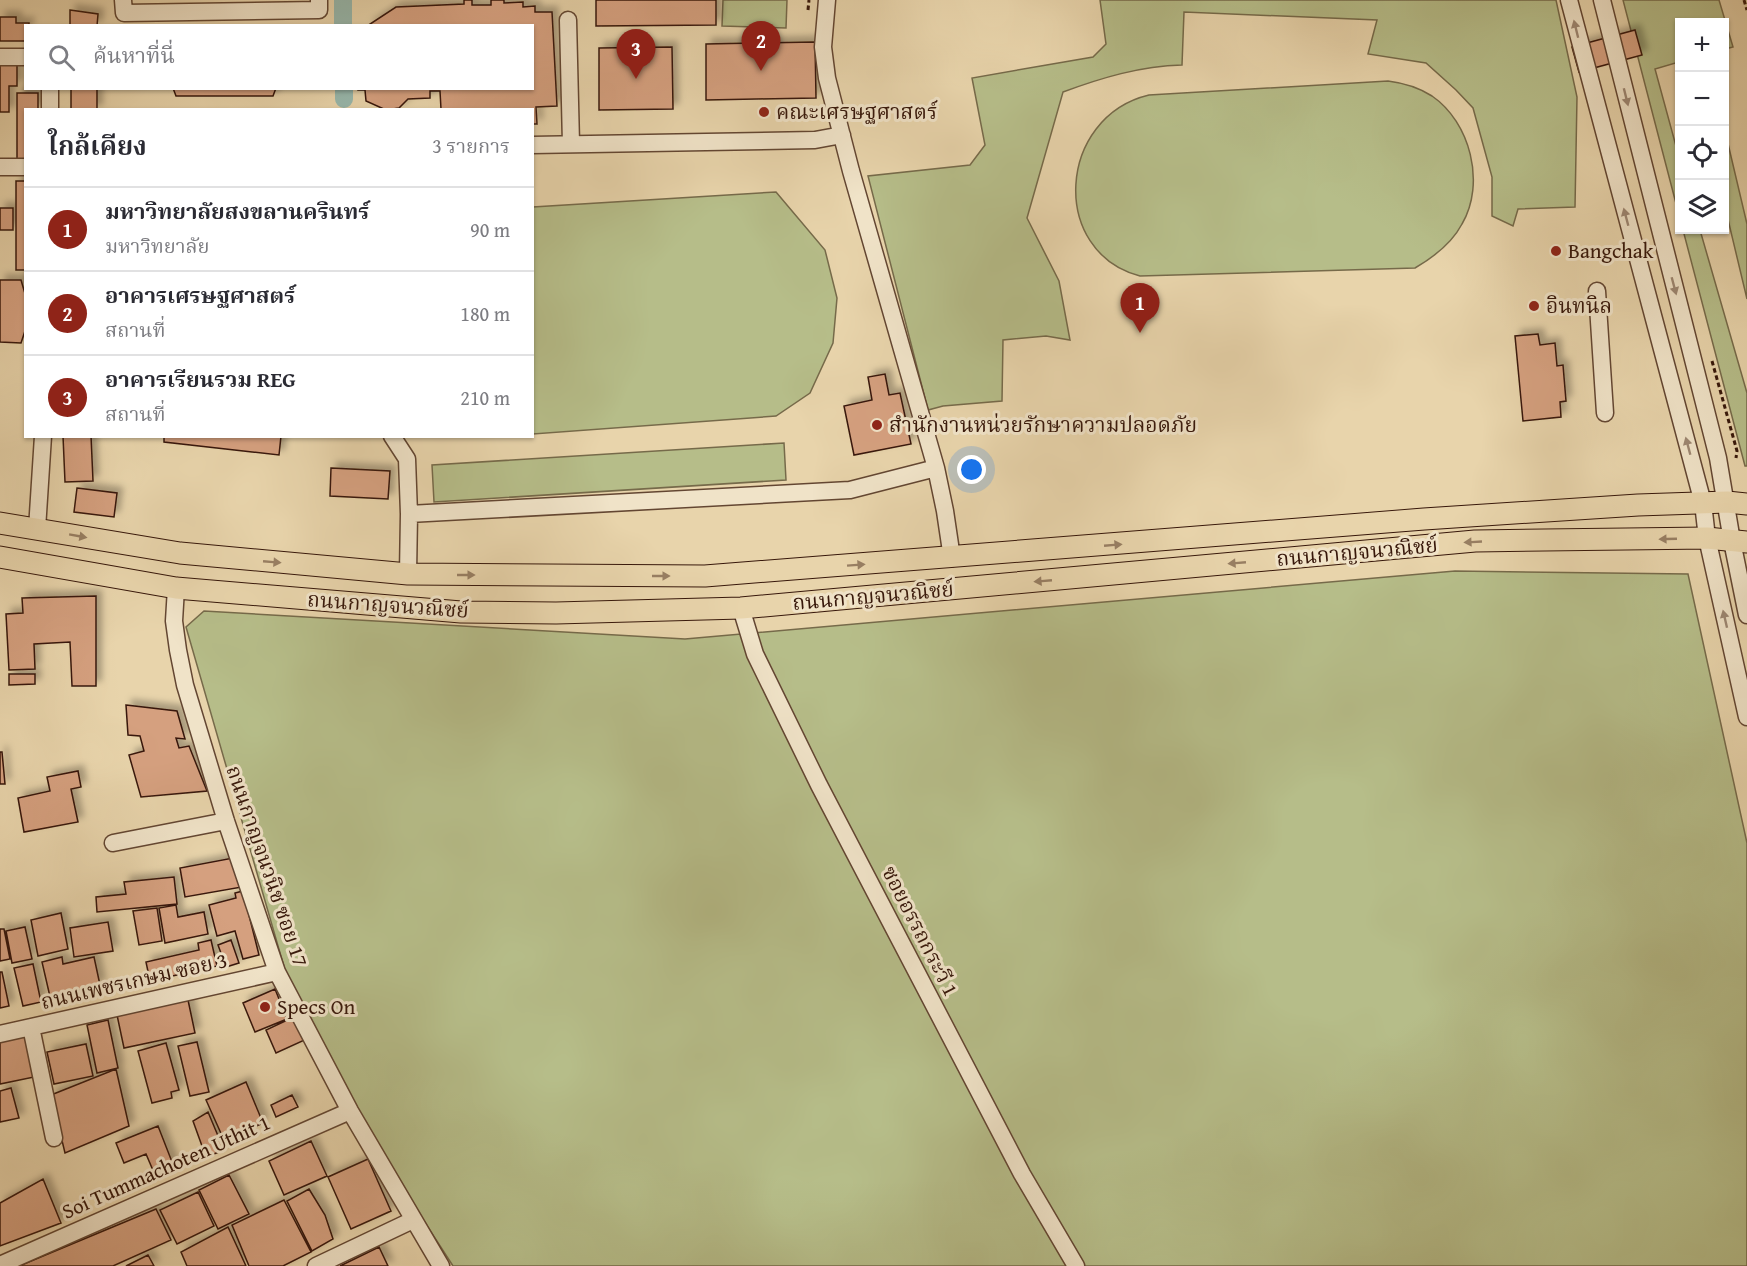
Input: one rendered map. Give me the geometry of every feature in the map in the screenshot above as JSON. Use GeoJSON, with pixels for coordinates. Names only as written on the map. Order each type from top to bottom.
{"type":"FeatureCollection","features":[{"type":"Feature","properties":{"kind":"main road","name":"ถนนกาญจนวณิชย์"},"geometry":{"type":"LineString","coordinates":[[0,523],[180,553],[408,574],[705,576],[1424,519],[1638,505],[1737,503]]}},
{"type":"Feature","properties":{"kind":"main road","name":"ถนนกาญจนวณิชย์"},"geometry":{"type":"LineString","coordinates":[[0,557],[176,588],[461,612],[556,613],[741,608],[1474,541],[1707,538],[1739,541]]}},
{"type":"Feature","properties":{"kind":"main road"},"geometry":{"type":"LineString","coordinates":[[952,558],[957,588]]}},
{"type":"Feature","properties":{"kind":"street"},"geometry":{"type":"LineString","coordinates":[[123,0],[124,13],[319,10],[319,0]]}},
{"type":"Feature","properties":{"kind":"street"},"geometry":{"type":"LineString","coordinates":[[827,0],[823,27],[827,78],[936,468],[952,558]]}},
{"type":"Feature","properties":{"kind":"street"},"geometry":{"type":"LineString","coordinates":[[1569,0],[1703,503],[1707,538],[1747,717]]}},
{"type":"Feature","properties":{"kind":"street"},"geometry":{"type":"LineString","coordinates":[[1602,0],[1718,458],[1737,503],[1747,615]]}},
{"type":"Feature","properties":{"kind":"street"},"geometry":{"type":"LineString","coordinates":[[568,20],[571,144]]}},
{"type":"Feature","properties":{"kind":"street"},"geometry":{"type":"LineString","coordinates":[[0,57],[24,57]]}},
{"type":"Feature","properties":{"kind":"street"},"geometry":{"type":"LineString","coordinates":[[50,90],[50,108]]}},
{"type":"Feature","properties":{"kind":"street"},"geometry":{"type":"LineString","coordinates":[[534,145],[815,140],[842,135]]}},
{"type":"Feature","properties":{"kind":"street"},"geometry":{"type":"LineString","coordinates":[[0,167],[24,167]]}},
{"type":"Feature","properties":{"kind":"street"},"geometry":{"type":"LineString","coordinates":[[1597,291],[1605,413]]}},
{"type":"Feature","properties":{"kind":"street"},"geometry":{"type":"LineString","coordinates":[[37,529],[43,438]]}},
{"type":"Feature","properties":{"kind":"street"},"geometry":{"type":"LineString","coordinates":[[393,438],[407,459],[408,574]]}},
{"type":"Feature","properties":{"kind":"street"},"geometry":{"type":"LineString","coordinates":[[409,514],[850,490],[936,468]]}},
{"type":"Feature","properties":{"kind":"street","name":"ถนนกาญจนวนิช ซอย 17"},"geometry":{"type":"LineString","coordinates":[[176,588],[174,621],[185,685],[226,821],[277,972],[350,1111],[441,1266]]}},
{"type":"Feature","properties":{"kind":"street","name":"ซอยอรรถกระวี 1"},"geometry":{"type":"LineString","coordinates":[[741,608],[755,654],[819,785],[1022,1174],[1076,1266]]}},
{"type":"Feature","properties":{"kind":"street"},"geometry":{"type":"LineString","coordinates":[[113,843],[226,821]]}},
{"type":"Feature","properties":{"kind":"street","name":"ถนนเพชรเกษม ซอย 3"},"geometry":{"type":"LineString","coordinates":[[0,1034],[277,972]]}},
{"type":"Feature","properties":{"kind":"street"},"geometry":{"type":"LineString","coordinates":[[31,1027],[54,1138]]}},
{"type":"Feature","properties":{"kind":"street","name":"Soi Tummachoten Uthit 1"},"geometry":{"type":"LineString","coordinates":[[0,1265],[350,1111]]}},
{"type":"Feature","properties":{"kind":"street"},"geometry":{"type":"LineString","coordinates":[[316,1266],[413,1220]]}},
{"type":"Feature","properties":{"kind":"path"},"geometry":{"type":"LineString","coordinates":[[1744,0],[1747,10]]}},
{"type":"Feature","properties":{"kind":"green space"},"geometry":{"type":"Polygon","coordinates":[[[723,0],[787,0],[786,28],[722,26],[723,0]]]}},
{"type":"Feature","properties":{"kind":"green space"},"geometry":{"type":"Polygon","coordinates":[[[1100,0],[1556,0],[1577,97],[1575,207],[1518,209],[1513,226],[1492,216],[1492,177],[1473,108],[1426,63],[1368,54],[1377,20],[1184,12],[1182,65],[1121,74],[1063,92],[1027,218],[1059,281],[1070,340],[1046,336],[1003,340],[1002,401],[943,406],[928,410],[868,176],[970,165],[985,145],[972,78],[1093,57],[1106,44],[1100,0]]]}},
{"type":"Feature","properties":{"kind":"green space"},"geometry":{"type":"Polygon","coordinates":[[[1623,0],[1719,0],[1724,18],[1675,18],[1675,63],[1655,69],[1675,142],[1675,200],[1623,0]]]}},
{"type":"Feature","properties":{"kind":"green space"},"geometry":{"type":"Polygon","coordinates":[[[1729,34],[1733,47],[1729,48],[1729,34]]]}},
{"type":"Feature","properties":{"kind":"green space"},"geometry":{"type":"Polygon","coordinates":[[[1388,81],[1421,90],[1445,107],[1465,137],[1473,172],[1473,190],[1469,208],[1458,231],[1442,249],[1415,268],[1140,276],[1110,262],[1090,241],[1079,214],[1076,185],[1082,156],[1096,129],[1118,108],[1149,95],[1388,81]]]}},
{"type":"Feature","properties":{"kind":"green space"},"geometry":{"type":"Polygon","coordinates":[[[1729,148],[1747,224],[1747,299],[1729,224],[1729,148]]]}},
{"type":"Feature","properties":{"kind":"green space"},"geometry":{"type":"Polygon","coordinates":[[[776,192],[825,250],[837,298],[833,343],[810,393],[776,416],[534,434],[534,207],[776,192]]]}},
{"type":"Feature","properties":{"kind":"green space"},"geometry":{"type":"Polygon","coordinates":[[[1684,234],[1701,234],[1747,393],[1747,466],[1745,466],[1684,234]]]}},
{"type":"Feature","properties":{"kind":"green space"},"geometry":{"type":"Polygon","coordinates":[[[784,443],[786,480],[434,502],[432,465],[784,443]]]}},
{"type":"Feature","properties":{"kind":"green space"},"geometry":{"type":"Polygon","coordinates":[[[1455,571],[1688,574],[1747,843],[1747,1266],[453,1266],[378,1150],[289,984],[186,627],[204,611],[685,639],[1455,571]]]}},
{"type":"Feature","properties":{"kind":"building"},"geometry":{"type":"Polygon","coordinates":[[[464,0],[472,0],[472,5],[491,5],[491,0],[504,0],[504,3],[523,2],[523,7],[535,6],[535,12],[552,12],[557,106],[536,107],[537,124],[534,124],[534,108],[441,108],[440,91],[430,91],[430,98],[408,99],[399,108],[382,108],[366,101],[365,90],[534,90],[534,24],[370,24],[396,7],[464,4],[464,0]]]}},
{"type":"Feature","properties":{"kind":"building"},"geometry":{"type":"Polygon","coordinates":[[[596,0],[716,0],[716,25],[596,26],[596,0]]]}},
{"type":"Feature","properties":{"kind":"building"},"geometry":{"type":"Polygon","coordinates":[[[70,10],[98,14],[97,24],[70,24],[70,10]]]}},
{"type":"Feature","properties":{"kind":"building"},"geometry":{"type":"Polygon","coordinates":[[[0,17],[16,17],[16,23],[29,23],[24,24],[24,41],[0,41],[0,17]]]}},
{"type":"Feature","properties":{"kind":"building"},"geometry":{"type":"Polygon","coordinates":[[[1635,30],[1642,55],[1579,72],[1572,47],[1635,30]]]}},
{"type":"Feature","properties":{"kind":"building"},"geometry":{"type":"Polygon","coordinates":[[[815,42],[816,98],[706,100],[706,44],[815,42]]]}},
{"type":"Feature","properties":{"kind":"building"},"geometry":{"type":"Polygon","coordinates":[[[672,47],[673,109],[599,110],[599,48],[672,47]]]}},
{"type":"Feature","properties":{"kind":"building"},"geometry":{"type":"Polygon","coordinates":[[[0,61],[17,61],[17,86],[9,86],[9,112],[0,112],[0,61]]]}},
{"type":"Feature","properties":{"kind":"building"},"geometry":{"type":"Polygon","coordinates":[[[71,90],[97,90],[97,108],[71,108],[71,90]]]}},
{"type":"Feature","properties":{"kind":"building"},"geometry":{"type":"Polygon","coordinates":[[[174,90],[275,90],[273,96],[176,96],[174,90]]]}},
{"type":"Feature","properties":{"kind":"building"},"geometry":{"type":"Polygon","coordinates":[[[17,93],[38,93],[38,108],[24,108],[24,161],[17,161],[17,93]]]}},
{"type":"Feature","properties":{"kind":"building"},"geometry":{"type":"Polygon","coordinates":[[[16,181],[24,181],[24,270],[16,270],[16,181]]]}},
{"type":"Feature","properties":{"kind":"building"},"geometry":{"type":"Polygon","coordinates":[[[0,208],[13,208],[13,230],[0,230],[0,208]]]}},
{"type":"Feature","properties":{"kind":"building"},"geometry":{"type":"Polygon","coordinates":[[[0,280],[21,280],[24,290],[24,334],[21,343],[0,342],[0,280]]]}},
{"type":"Feature","properties":{"kind":"building"},"geometry":{"type":"Polygon","coordinates":[[[1538,334],[1540,345],[1555,343],[1557,366],[1563,365],[1566,401],[1560,402],[1561,417],[1523,421],[1515,336],[1538,334]]]}},
{"type":"Feature","properties":{"kind":"building","name":"สำนักงานหน่วยรักษาความปลอดภัย"},"geometry":{"type":"Polygon","coordinates":[[[885,374],[889,395],[900,393],[911,444],[854,455],[844,406],[872,400],[868,377],[885,374]]]}},
{"type":"Feature","properties":{"kind":"building"},"geometry":{"type":"Polygon","coordinates":[[[63,438],[91,438],[93,481],[65,482],[63,438]]]}},
{"type":"Feature","properties":{"kind":"building"},"geometry":{"type":"Polygon","coordinates":[[[164,438],[281,438],[279,455],[164,442],[164,438]]]}},
{"type":"Feature","properties":{"kind":"building"},"geometry":{"type":"Polygon","coordinates":[[[331,468],[390,471],[388,499],[330,496],[331,468]]]}},
{"type":"Feature","properties":{"kind":"building"},"geometry":{"type":"Polygon","coordinates":[[[77,488],[117,493],[114,517],[74,512],[77,488]]]}},
{"type":"Feature","properties":{"kind":"building"},"geometry":{"type":"Polygon","coordinates":[[[96,596],[96,686],[72,686],[70,642],[34,644],[35,669],[9,670],[6,614],[23,613],[22,598],[96,596]]]}},
{"type":"Feature","properties":{"kind":"building"},"geometry":{"type":"Polygon","coordinates":[[[9,674],[35,674],[35,684],[9,685],[9,674]]]}},
{"type":"Feature","properties":{"kind":"building"},"geometry":{"type":"Polygon","coordinates":[[[126,705],[177,711],[185,739],[176,738],[179,748],[189,746],[207,791],[141,797],[129,755],[144,751],[140,736],[128,735],[126,705]]]}},
{"type":"Feature","properties":{"kind":"building"},"geometry":{"type":"Polygon","coordinates":[[[0,752],[2,752],[5,784],[0,784],[0,752]]]}},
{"type":"Feature","properties":{"kind":"building"},"geometry":{"type":"Polygon","coordinates":[[[78,771],[81,787],[71,789],[78,822],[24,832],[18,798],[50,791],[47,777],[78,771]]]}},
{"type":"Feature","properties":{"kind":"building"},"geometry":{"type":"Polygon","coordinates":[[[233,858],[242,887],[185,897],[180,868],[233,858]]]}},
{"type":"Feature","properties":{"kind":"building"},"geometry":{"type":"Polygon","coordinates":[[[174,877],[177,904],[97,912],[96,897],[126,894],[124,882],[174,877]]]}},
{"type":"Feature","properties":{"kind":"building"},"geometry":{"type":"Polygon","coordinates":[[[243,891],[259,955],[243,959],[235,931],[217,936],[209,905],[236,898],[235,893],[243,891]]]}},
{"type":"Feature","properties":{"kind":"building"},"geometry":{"type":"Polygon","coordinates":[[[176,905],[178,917],[204,912],[208,934],[165,943],[159,908],[176,905]]]}},
{"type":"Feature","properties":{"kind":"building"},"geometry":{"type":"Polygon","coordinates":[[[157,908],[162,941],[139,945],[133,911],[157,908]]]}},
{"type":"Feature","properties":{"kind":"building"},"geometry":{"type":"Polygon","coordinates":[[[61,913],[68,949],[38,956],[31,920],[61,913]]]}},
{"type":"Feature","properties":{"kind":"building"},"geometry":{"type":"Polygon","coordinates":[[[108,922],[113,951],[74,957],[70,928],[108,922]]]}},
{"type":"Feature","properties":{"kind":"building"},"geometry":{"type":"Polygon","coordinates":[[[25,927],[32,959],[12,963],[6,931],[25,927]]]}},
{"type":"Feature","properties":{"kind":"building"},"geometry":{"type":"Polygon","coordinates":[[[0,929],[4,929],[10,959],[0,961],[0,929]]]}},
{"type":"Feature","properties":{"kind":"building"},"geometry":{"type":"Polygon","coordinates":[[[211,940],[217,966],[150,981],[146,962],[199,950],[198,943],[211,940]]]}},
{"type":"Feature","properties":{"kind":"building"},"geometry":{"type":"Polygon","coordinates":[[[231,940],[239,963],[226,967],[218,945],[231,940]]]}},
{"type":"Feature","properties":{"kind":"building"},"geometry":{"type":"Polygon","coordinates":[[[62,957],[63,964],[94,957],[100,985],[70,992],[71,996],[51,1001],[42,962],[62,957]]]}},
{"type":"Feature","properties":{"kind":"building"},"geometry":{"type":"Polygon","coordinates":[[[33,964],[41,1002],[23,1006],[14,968],[33,964]]]}},
{"type":"Feature","properties":{"kind":"building"},"geometry":{"type":"Polygon","coordinates":[[[0,972],[2,972],[9,1006],[0,1008],[0,972]]]}},
{"type":"Feature","properties":{"kind":"building"},"geometry":{"type":"Polygon","coordinates":[[[275,989],[287,1019],[255,1032],[243,1003],[275,989]]]}},
{"type":"Feature","properties":{"kind":"building"},"geometry":{"type":"Polygon","coordinates":[[[188,1000],[195,1033],[124,1048],[117,1015],[188,1000]]]}},
{"type":"Feature","properties":{"kind":"building"},"geometry":{"type":"Polygon","coordinates":[[[298,1015],[309,1038],[276,1053],[266,1030],[298,1015]]]}},
{"type":"Feature","properties":{"kind":"building"},"geometry":{"type":"Polygon","coordinates":[[[108,1020],[118,1068],[97,1073],[87,1025],[108,1020]]]}},
{"type":"Feature","properties":{"kind":"building"},"geometry":{"type":"Polygon","coordinates":[[[31,1034],[39,1076],[0,1084],[0,1040],[31,1034]]]}},
{"type":"Feature","properties":{"kind":"building"},"geometry":{"type":"Polygon","coordinates":[[[197,1042],[209,1092],[190,1096],[178,1046],[197,1042]]]}},
{"type":"Feature","properties":{"kind":"building"},"geometry":{"type":"Polygon","coordinates":[[[166,1043],[179,1090],[171,1092],[172,1098],[152,1103],[138,1051],[166,1043]]]}},
{"type":"Feature","properties":{"kind":"building"},"geometry":{"type":"Polygon","coordinates":[[[86,1044],[93,1076],[54,1084],[47,1052],[86,1044]]]}},
{"type":"Feature","properties":{"kind":"building"},"geometry":{"type":"Polygon","coordinates":[[[116,1069],[129,1126],[65,1153],[51,1095],[116,1069]]]}},
{"type":"Feature","properties":{"kind":"building"},"geometry":{"type":"Polygon","coordinates":[[[246,1082],[263,1123],[224,1140],[206,1100],[246,1082]]]}},
{"type":"Feature","properties":{"kind":"building"},"geometry":{"type":"Polygon","coordinates":[[[11,1088],[19,1118],[0,1122],[0,1091],[11,1088]]]}},
{"type":"Feature","properties":{"kind":"building"},"geometry":{"type":"Polygon","coordinates":[[[292,1095],[298,1107],[276,1117],[271,1105],[292,1095]]]}},
{"type":"Feature","properties":{"kind":"building"},"geometry":{"type":"Polygon","coordinates":[[[208,1112],[224,1150],[206,1157],[193,1121],[208,1112]]]}},
{"type":"Feature","properties":{"kind":"building"},"geometry":{"type":"Polygon","coordinates":[[[158,1126],[174,1167],[155,1175],[146,1154],[124,1163],[116,1143],[158,1126]]]}},
{"type":"Feature","properties":{"kind":"building"},"geometry":{"type":"Polygon","coordinates":[[[311,1141],[327,1176],[284,1195],[269,1161],[311,1141]]]}},
{"type":"Feature","properties":{"kind":"building"},"geometry":{"type":"Polygon","coordinates":[[[368,1159],[391,1211],[351,1229],[328,1177],[368,1159]]]}},
{"type":"Feature","properties":{"kind":"building"},"geometry":{"type":"Polygon","coordinates":[[[229,1175],[249,1214],[218,1229],[199,1190],[229,1175]]]}},
{"type":"Feature","properties":{"kind":"building"},"geometry":{"type":"Polygon","coordinates":[[[43,1179],[61,1223],[0,1246],[0,1203],[43,1179]]]}},
{"type":"Feature","properties":{"kind":"building"},"geometry":{"type":"Polygon","coordinates":[[[309,1189],[325,1215],[333,1239],[312,1251],[287,1201],[309,1189]]]}},
{"type":"Feature","properties":{"kind":"building"},"geometry":{"type":"Polygon","coordinates":[[[198,1192],[214,1226],[177,1244],[160,1210],[198,1192]]]}},
{"type":"Feature","properties":{"kind":"building"},"geometry":{"type":"Polygon","coordinates":[[[284,1200],[311,1252],[283,1266],[249,1266],[232,1225],[284,1200]]]}},
{"type":"Feature","properties":{"kind":"building"},"geometry":{"type":"Polygon","coordinates":[[[156,1209],[171,1240],[113,1266],[19,1266],[156,1209]]]}},
{"type":"Feature","properties":{"kind":"building"},"geometry":{"type":"Polygon","coordinates":[[[228,1227],[246,1266],[187,1266],[181,1252],[228,1227]]]}},
{"type":"Feature","properties":{"kind":"building"},"geometry":{"type":"Polygon","coordinates":[[[379,1247],[388,1266],[340,1266],[379,1247]]]}},
{"type":"Feature","properties":{"kind":"building"},"geometry":{"type":"Polygon","coordinates":[[[148,1255],[154,1266],[126,1266],[148,1255]]]}},
{"type":"Feature","properties":{"kind":"waterway"},"geometry":{"type":"LineString","coordinates":[[343,0],[343,24]]}},
{"type":"Feature","properties":{"kind":"waterway"},"geometry":{"type":"LineString","coordinates":[[344,90],[344,99]]}},
{"type":"Feature","properties":{"kind":"place","name":"อาคารเศรษฐศาสตร์"},"geometry":{"type":"Point","coordinates":[761,71]}},
{"type":"Feature","properties":{"kind":"place","name":"อาคารเรียนรวม REG"},"geometry":{"type":"Point","coordinates":[636,79]}},
{"type":"Feature","properties":{"kind":"place","name":"คณะเศรษฐศาสตร์"},"geometry":{"type":"Point","coordinates":[764,112]}},
{"type":"Feature","properties":{"kind":"place","name":"Bangchak"},"geometry":{"type":"Point","coordinates":[1556,251]}},
{"type":"Feature","properties":{"kind":"place","name":"อินทนิล"},"geometry":{"type":"Point","coordinates":[1534,306]}},
{"type":"Feature","properties":{"kind":"place","name":"มหาวิทยาลัยสงขลานครินทร์"},"geometry":{"type":"Point","coordinates":[1140,333]}},
{"type":"Feature","properties":{"kind":"place","name":"สำนักงานหน่วยรักษาความปลอดภัย"},"geometry":{"type":"Point","coordinates":[877,425]}},
{"type":"Feature","properties":{"kind":"place","name":"Specs On"},"geometry":{"type":"Point","coordinates":[265,1007]}}]}
